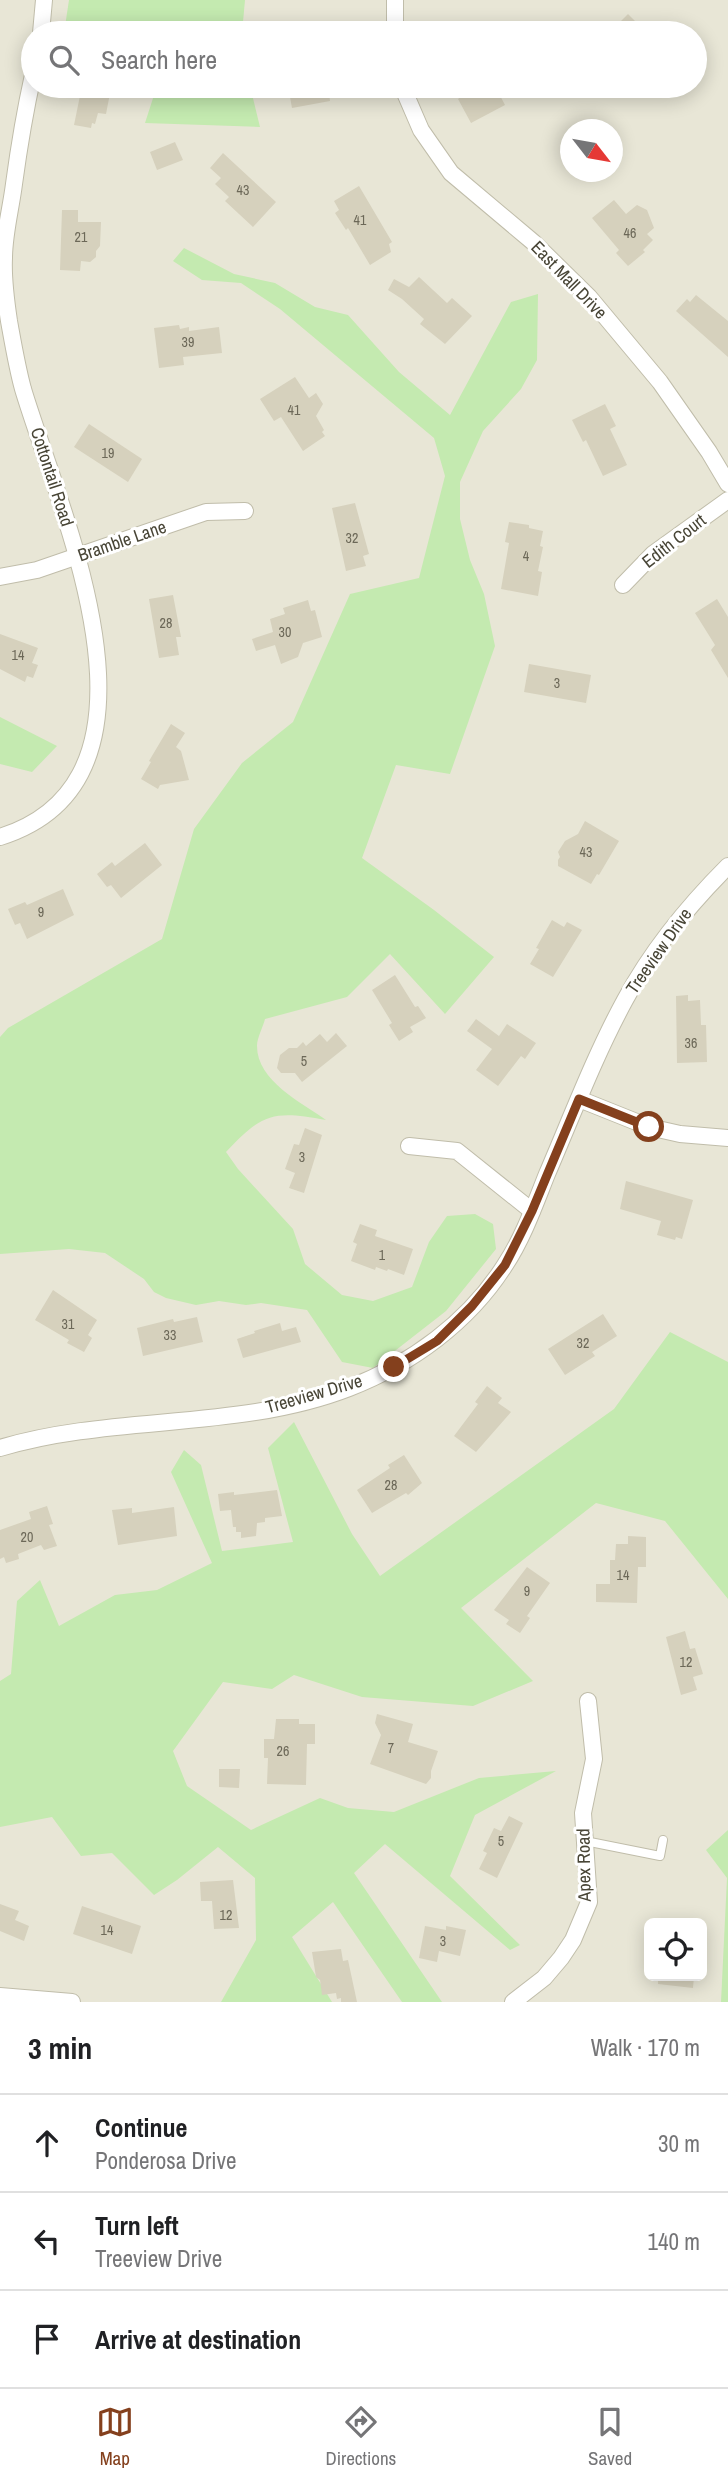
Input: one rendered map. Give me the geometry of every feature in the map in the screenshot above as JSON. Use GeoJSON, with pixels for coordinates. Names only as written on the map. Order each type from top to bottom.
{"type":"FeatureCollection","features":[{"type":"Feature","properties":{"kind":"street"},"geometry":{"type":"LineString","coordinates":[[42,21],[44,0]]}},
{"type":"Feature","properties":{"kind":"street"},"geometry":{"type":"LineString","coordinates":[[395,21],[396,0]]}},
{"type":"Feature","properties":{"kind":"street","name":"Cottontail Road"},"geometry":{"type":"LineString","coordinates":[[0,837],[15,832],[53,809],[80,775],[96,734],[99,673],[91,611],[78,556],[22,386],[9,319],[4,258],[28,98]]}},
{"type":"Feature","properties":{"kind":"street","name":"East Mall Drive"},"geometry":{"type":"LineString","coordinates":[[407,98],[421,130],[451,173],[533,242],[589,296],[660,382],[728,484]]}},
{"type":"Feature","properties":{"kind":"street","name":"Edith Court"},"geometry":{"type":"LineString","coordinates":[[623,585],[653,554],[728,500]]}},
{"type":"Feature","properties":{"kind":"street","name":"Bramble Lane"},"geometry":{"type":"LineString","coordinates":[[0,577],[37,570],[206,512],[245,511]]}},
{"type":"Feature","properties":{"kind":"street","name":"Treeview Drive"},"geometry":{"type":"LineString","coordinates":[[0,1448],[74,1433],[244,1413],[294,1404],[348,1388],[394,1367],[437,1341],[472,1306],[505,1265],[532,1211],[625,999],[661,941],[728,866]]}},
{"type":"Feature","properties":{"kind":"street"},"geometry":{"type":"LineString","coordinates":[[579,1099],[649,1127],[680,1134],[728,1138]]}},
{"type":"Feature","properties":{"kind":"street"},"geometry":{"type":"LineString","coordinates":[[409,1146],[457,1151],[532,1211]]}},
{"type":"Feature","properties":{"kind":"street","name":"Apex Road"},"geometry":{"type":"LineString","coordinates":[[513,2002],[544,1978],[573,1940],[589,1902],[583,1813],[594,1759],[588,1701]]}},
{"type":"Feature","properties":{"kind":"street"},"geometry":{"type":"LineString","coordinates":[[0,1996],[72,2002]]}},
{"type":"Feature","properties":{"kind":"lane"},"geometry":{"type":"LineString","coordinates":[[585,1841],[660,1856],[663,1840]]}},
{"type":"Feature","properties":{"kind":"shaded area"},"geometry":{"type":"Polygon","coordinates":[[[0,0],[728,0],[728,2002],[0,2002],[0,0]]]}},
{"type":"Feature","properties":{"kind":"green space"},"geometry":{"type":"Polygon","coordinates":[[[69,0],[245,0],[243,21],[66,21],[69,0]]]}},
{"type":"Feature","properties":{"kind":"green space"},"geometry":{"type":"Polygon","coordinates":[[[153,98],[253,98],[260,127],[145,123],[153,98]]]}},
{"type":"Feature","properties":{"kind":"green space"},"geometry":{"type":"Polygon","coordinates":[[[184,248],[234,274],[275,283],[315,307],[348,315],[399,372],[450,415],[511,302],[538,294],[537,360],[521,389],[483,431],[460,482],[460,519],[470,560],[484,594],[495,646],[450,774],[396,765],[362,858],[494,957],[445,1014],[390,954],[347,997],[265,1019],[257,1046],[264,1070],[293,1098],[326,1120],[293,1115],[270,1118],[250,1129],[226,1152],[238,1169],[293,1229],[305,1264],[342,1295],[373,1301],[412,1287],[429,1242],[447,1216],[475,1214],[493,1224],[496,1249],[446,1311],[373,1368],[342,1362],[307,1310],[261,1303],[246,1305],[219,1301],[196,1305],[166,1298],[154,1292],[144,1279],[105,1253],[69,1249],[0,1254],[0,1037],[8,1028],[162,939],[194,829],[242,763],[293,722],[350,594],[419,578],[445,476],[434,438],[280,309],[241,283],[202,280],[173,261],[184,248]]]}},
{"type":"Feature","properties":{"kind":"green space"},"geometry":{"type":"Polygon","coordinates":[[[0,717],[57,746],[32,772],[0,764],[0,717]]]}},
{"type":"Feature","properties":{"kind":"green space"},"geometry":{"type":"Polygon","coordinates":[[[670,1332],[728,1362],[728,1599],[665,1521],[596,1503],[461,1608],[533,1681],[473,1706],[362,1697],[294,1675],[272,1689],[223,1682],[173,1751],[187,1786],[251,1830],[320,1798],[348,1808],[394,1812],[479,1778],[556,1771],[475,1815],[450,1876],[520,1945],[510,1950],[385,1844],[354,1873],[442,2002],[402,2002],[333,1902],[292,1937],[332,2002],[221,2002],[256,1940],[255,1878],[218,1847],[154,1895],[112,1853],[81,1856],[52,1817],[0,1827],[0,1681],[11,1674],[17,1601],[40,1580],[59,1626],[115,1595],[157,1590],[212,1563],[171,1472],[184,1450],[201,1465],[222,1551],[293,1542],[268,1448],[294,1422],[352,1534],[380,1576],[614,1409],[670,1332]]]}},
{"type":"Feature","properties":{"kind":"green space"},"geometry":{"type":"Polygon","coordinates":[[[728,1830],[728,2002],[721,2002],[727,1878],[706,1850],[728,1830]]]}},
{"type":"Feature","properties":{"kind":"building"},"geometry":{"type":"Polygon","coordinates":[[[628,14],[635,21],[621,21],[628,14]]]}},
{"type":"Feature","properties":{"kind":"building"},"geometry":{"type":"Polygon","coordinates":[[[80,98],[109,98],[106,114],[98,113],[91,128],[74,125],[80,98]]]}},
{"type":"Feature","properties":{"kind":"building"},"geometry":{"type":"Polygon","coordinates":[[[290,98],[330,98],[330,101],[292,108],[290,98]]]}},
{"type":"Feature","properties":{"kind":"building"},"geometry":{"type":"Polygon","coordinates":[[[501,98],[505,105],[471,123],[458,99],[501,98]]]}},
{"type":"Feature","properties":{"kind":"building"},"geometry":{"type":"Polygon","coordinates":[[[175,142],[183,160],[157,170],[150,152],[175,142]]]}},
{"type":"Feature","properties":{"kind":"building"},"geometry":{"type":"Polygon","coordinates":[[[223,153],[276,202],[253,227],[225,201],[229,197],[215,184],[221,178],[210,168],[223,153]]]}},
{"type":"Feature","properties":{"kind":"building"},"geometry":{"type":"Polygon","coordinates":[[[359,186],[392,242],[389,244],[391,252],[370,265],[348,228],[346,230],[335,213],[339,210],[334,201],[359,186]]]}},
{"type":"Feature","properties":{"kind":"building"},"geometry":{"type":"Polygon","coordinates":[[[614,200],[626,214],[637,205],[647,210],[654,228],[647,234],[653,240],[643,250],[645,252],[628,266],[616,253],[619,250],[592,218],[614,200]]]}},
{"type":"Feature","properties":{"kind":"building"},"geometry":{"type":"Polygon","coordinates":[[[62,210],[78,210],[78,222],[101,222],[100,246],[96,257],[90,262],[81,261],[80,271],[60,270],[62,210]]]}},
{"type":"Feature","properties":{"kind":"building"},"geometry":{"type":"Polygon","coordinates":[[[419,277],[447,303],[452,298],[472,316],[445,344],[420,324],[424,319],[388,290],[394,279],[409,287],[419,277]]]}},
{"type":"Feature","properties":{"kind":"building"},"geometry":{"type":"Polygon","coordinates":[[[696,295],[728,321],[728,357],[676,311],[687,299],[690,302],[696,295]]]}},
{"type":"Feature","properties":{"kind":"building"},"geometry":{"type":"Polygon","coordinates":[[[179,325],[180,329],[189,327],[189,331],[219,327],[222,353],[183,357],[184,365],[159,368],[154,328],[179,325]]]}},
{"type":"Feature","properties":{"kind":"building"},"geometry":{"type":"Polygon","coordinates":[[[295,377],[309,398],[316,393],[323,404],[316,416],[325,436],[303,451],[281,417],[274,421],[260,399],[295,377]]]}},
{"type":"Feature","properties":{"kind":"building"},"geometry":{"type":"Polygon","coordinates":[[[605,404],[616,426],[610,429],[627,465],[603,476],[586,440],[583,442],[572,420],[605,404]]]}},
{"type":"Feature","properties":{"kind":"building"},"geometry":{"type":"Polygon","coordinates":[[[89,424],[142,459],[128,482],[74,447],[89,424]]]}},
{"type":"Feature","properties":{"kind":"building"},"geometry":{"type":"Polygon","coordinates":[[[355,503],[369,554],[363,556],[366,566],[346,571],[332,508],[355,503]]]}},
{"type":"Feature","properties":{"kind":"building"},"geometry":{"type":"Polygon","coordinates":[[[509,522],[529,525],[529,528],[543,531],[538,571],[542,572],[538,596],[501,589],[509,543],[505,542],[509,522]]]}},
{"type":"Feature","properties":{"kind":"building"},"geometry":{"type":"Polygon","coordinates":[[[173,595],[181,637],[176,637],[179,655],[159,658],[149,599],[173,595]]]}},
{"type":"Feature","properties":{"kind":"building"},"geometry":{"type":"Polygon","coordinates":[[[717,599],[728,617],[728,678],[711,650],[715,645],[695,613],[717,599]]]}},
{"type":"Feature","properties":{"kind":"building"},"geometry":{"type":"Polygon","coordinates":[[[308,600],[311,611],[315,610],[322,637],[303,643],[298,657],[281,664],[275,645],[256,651],[252,639],[273,632],[270,619],[285,614],[283,608],[308,600]]]}},
{"type":"Feature","properties":{"kind":"building"},"geometry":{"type":"Polygon","coordinates":[[[0,634],[38,648],[32,663],[38,665],[33,678],[27,676],[25,682],[0,669],[0,634]]]}},
{"type":"Feature","properties":{"kind":"building"},"geometry":{"type":"Polygon","coordinates":[[[529,664],[591,675],[586,703],[524,692],[529,664]]]}},
{"type":"Feature","properties":{"kind":"building"},"geometry":{"type":"Polygon","coordinates":[[[171,724],[185,733],[176,747],[181,751],[189,780],[160,785],[158,789],[141,779],[171,724]]]}},
{"type":"Feature","properties":{"kind":"building"},"geometry":{"type":"Polygon","coordinates":[[[585,821],[619,841],[591,884],[558,866],[558,852],[565,841],[578,834],[585,821]]]}},
{"type":"Feature","properties":{"kind":"building"},"geometry":{"type":"Polygon","coordinates":[[[145,843],[162,865],[121,898],[111,885],[107,887],[97,874],[112,862],[115,866],[145,843]]]}},
{"type":"Feature","properties":{"kind":"building"},"geometry":{"type":"Polygon","coordinates":[[[63,889],[74,915],[27,939],[20,923],[15,925],[8,909],[25,902],[27,905],[63,889]]]}},
{"type":"Feature","properties":{"kind":"building"},"geometry":{"type":"Polygon","coordinates":[[[552,920],[564,927],[567,922],[582,930],[553,977],[530,964],[552,920]]]}},
{"type":"Feature","properties":{"kind":"building"},"geometry":{"type":"Polygon","coordinates":[[[395,975],[415,1007],[418,1006],[426,1018],[410,1027],[413,1032],[399,1041],[389,1025],[392,1023],[372,990],[395,975]]]}},
{"type":"Feature","properties":{"kind":"building"},"geometry":{"type":"Polygon","coordinates":[[[688,995],[688,1001],[700,1000],[701,1025],[706,1025],[707,1062],[677,1063],[676,996],[688,995]]]}},
{"type":"Feature","properties":{"kind":"building"},"geometry":{"type":"Polygon","coordinates":[[[476,1019],[499,1036],[507,1024],[536,1043],[525,1059],[521,1056],[498,1086],[476,1070],[492,1049],[467,1031],[476,1019]]]}},
{"type":"Feature","properties":{"kind":"building"},"geometry":{"type":"Polygon","coordinates":[[[336,1033],[347,1046],[302,1082],[295,1073],[281,1073],[277,1068],[280,1055],[289,1048],[297,1048],[303,1042],[306,1046],[320,1034],[327,1042],[336,1033]]]}},
{"type":"Feature","properties":{"kind":"building"},"geometry":{"type":"Polygon","coordinates":[[[305,1128],[322,1135],[304,1193],[289,1188],[295,1173],[285,1169],[294,1144],[299,1145],[305,1128]]]}},
{"type":"Feature","properties":{"kind":"building"},"geometry":{"type":"Polygon","coordinates":[[[626,1181],[693,1200],[682,1239],[657,1235],[661,1221],[620,1209],[626,1181]]]}},
{"type":"Feature","properties":{"kind":"building"},"geometry":{"type":"Polygon","coordinates":[[[360,1224],[377,1230],[375,1236],[413,1249],[404,1275],[388,1269],[387,1271],[376,1267],[375,1270],[351,1261],[357,1244],[353,1242],[360,1224]]]}},
{"type":"Feature","properties":{"kind":"building"},"geometry":{"type":"Polygon","coordinates":[[[53,1290],[97,1320],[88,1335],[92,1338],[84,1352],[35,1320],[53,1290]]]}},
{"type":"Feature","properties":{"kind":"building"},"geometry":{"type":"Polygon","coordinates":[[[603,1314],[617,1336],[592,1352],[595,1356],[565,1375],[548,1349],[603,1314]]]}},
{"type":"Feature","properties":{"kind":"building"},"geometry":{"type":"Polygon","coordinates":[[[197,1317],[203,1342],[143,1356],[137,1328],[173,1319],[174,1322],[197,1317]]]}},
{"type":"Feature","properties":{"kind":"building"},"geometry":{"type":"Polygon","coordinates":[[[280,1323],[282,1331],[296,1327],[301,1342],[243,1358],[237,1339],[280,1323]]]}},
{"type":"Feature","properties":{"kind":"building"},"geometry":{"type":"Polygon","coordinates":[[[487,1386],[502,1398],[498,1403],[511,1412],[476,1452],[454,1436],[478,1404],[475,1402],[487,1386]]]}},
{"type":"Feature","properties":{"kind":"building"},"geometry":{"type":"Polygon","coordinates":[[[404,1455],[422,1483],[408,1495],[406,1493],[372,1513],[357,1490],[404,1455]]]}},
{"type":"Feature","properties":{"kind":"building"},"geometry":{"type":"Polygon","coordinates":[[[277,1490],[282,1516],[265,1518],[265,1522],[257,1523],[256,1536],[241,1538],[241,1532],[236,1532],[236,1527],[233,1527],[231,1510],[220,1511],[218,1494],[277,1490]]]}},
{"type":"Feature","properties":{"kind":"building"},"geometry":{"type":"Polygon","coordinates":[[[47,1506],[53,1524],[49,1525],[57,1546],[44,1550],[41,1545],[18,1554],[19,1559],[6,1563],[4,1557],[0,1559],[0,1530],[31,1519],[29,1512],[47,1506]]]}},
{"type":"Feature","properties":{"kind":"building"},"geometry":{"type":"Polygon","coordinates":[[[174,1507],[177,1536],[118,1545],[112,1510],[132,1508],[132,1513],[174,1507]]]}},
{"type":"Feature","properties":{"kind":"building"},"geometry":{"type":"Polygon","coordinates":[[[628,1536],[646,1537],[646,1567],[638,1567],[637,1603],[596,1602],[596,1584],[610,1584],[610,1560],[615,1560],[616,1544],[628,1544],[628,1536]]]}},
{"type":"Feature","properties":{"kind":"building"},"geometry":{"type":"Polygon","coordinates":[[[527,1567],[550,1583],[527,1616],[530,1618],[520,1633],[506,1624],[509,1620],[494,1610],[527,1567]]]}},
{"type":"Feature","properties":{"kind":"building"},"geometry":{"type":"Polygon","coordinates":[[[685,1631],[690,1649],[695,1648],[703,1674],[693,1677],[697,1690],[681,1695],[666,1637],[685,1631]]]}},
{"type":"Feature","properties":{"kind":"building"},"geometry":{"type":"Polygon","coordinates":[[[377,1714],[413,1724],[408,1742],[438,1751],[431,1778],[426,1784],[370,1764],[381,1735],[375,1723],[377,1714]]]}},
{"type":"Feature","properties":{"kind":"building"},"geometry":{"type":"Polygon","coordinates":[[[276,1719],[299,1719],[299,1724],[315,1724],[315,1744],[307,1744],[306,1785],[267,1784],[268,1758],[264,1758],[264,1739],[274,1739],[276,1719]]]}},
{"type":"Feature","properties":{"kind":"building"},"geometry":{"type":"Polygon","coordinates":[[[219,1769],[240,1769],[239,1788],[219,1787],[219,1769]]]}},
{"type":"Feature","properties":{"kind":"building"},"geometry":{"type":"Polygon","coordinates":[[[509,1816],[523,1823],[497,1878],[479,1869],[487,1853],[483,1851],[494,1828],[501,1831],[509,1816]]]}},
{"type":"Feature","properties":{"kind":"building"},"geometry":{"type":"Polygon","coordinates":[[[233,1880],[239,1928],[214,1929],[212,1901],[201,1901],[200,1882],[233,1880]]]}},
{"type":"Feature","properties":{"kind":"building"},"geometry":{"type":"Polygon","coordinates":[[[0,1904],[19,1911],[15,1920],[29,1926],[24,1941],[0,1931],[0,1904]]]}},
{"type":"Feature","properties":{"kind":"building"},"geometry":{"type":"Polygon","coordinates":[[[82,1906],[141,1926],[132,1954],[73,1934],[82,1906]]]}},
{"type":"Feature","properties":{"kind":"building"},"geometry":{"type":"Polygon","coordinates":[[[425,1926],[466,1930],[460,1956],[439,1951],[437,1962],[419,1958],[425,1926]]]}},
{"type":"Feature","properties":{"kind":"building"},"geometry":{"type":"Polygon","coordinates":[[[341,1949],[343,1961],[348,1960],[357,2002],[341,2002],[336,1993],[322,1995],[320,1980],[316,1977],[312,1952],[341,1949]]]}},
{"type":"Feature","properties":{"kind":"building"},"geometry":{"type":"Polygon","coordinates":[[[658,1981],[694,1981],[693,1988],[658,1984],[658,1981]]]}},
{"type":"Feature","properties":{"kind":"route"},"geometry":{"type":"LineString","coordinates":[[394,1367],[437,1341],[472,1306],[505,1265],[532,1211],[579,1099],[649,1127]]}}]}
